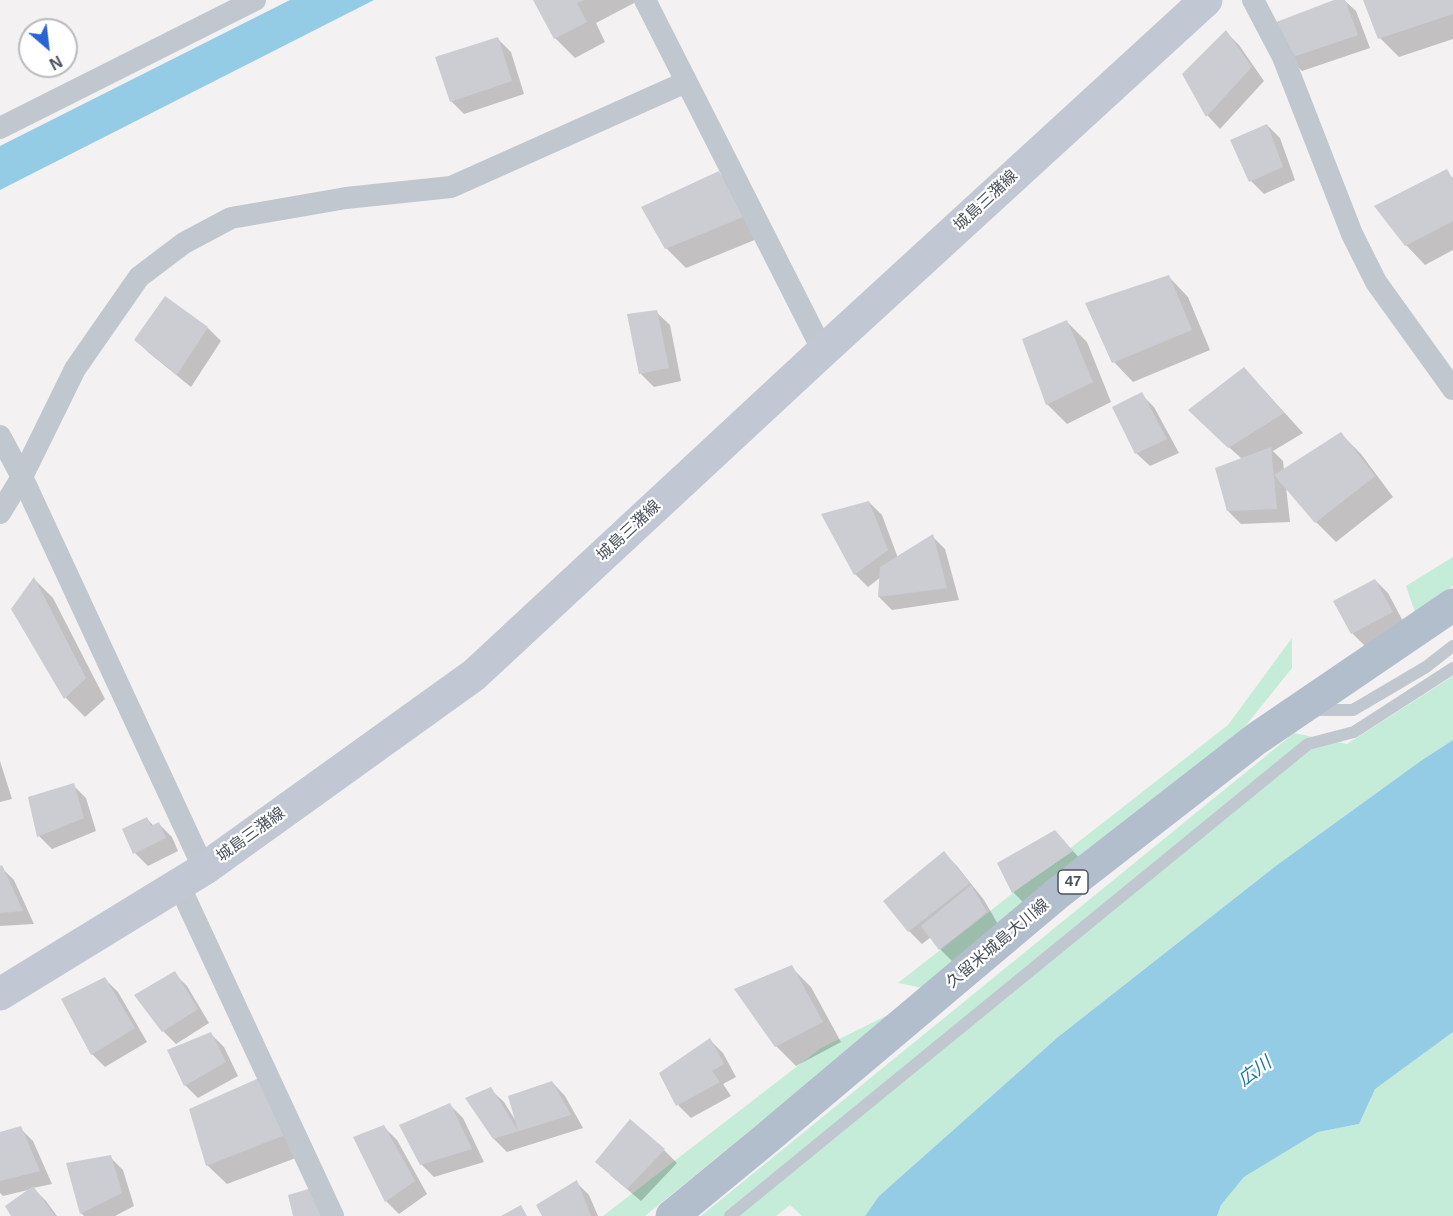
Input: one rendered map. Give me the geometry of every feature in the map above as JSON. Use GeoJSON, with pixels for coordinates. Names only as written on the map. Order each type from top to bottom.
{"type":"FeatureCollection","features":[{"type":"Feature","properties":{"kind":"main road","name":"城島三潴線"},"geometry":{"type":"LineString","coordinates":[[0,994],[192,877],[474,675],[1200,2]]}},
{"type":"Feature","properties":{"kind":"main road","name":"久留米城島大川線"},"geometry":{"type":"LineString","coordinates":[[672,1216],[1058,893],[1256,739],[1453,605]]}},
{"type":"Feature","properties":{"kind":"street"},"geometry":{"type":"LineString","coordinates":[[0,128],[255,0]]}},
{"type":"Feature","properties":{"kind":"street"},"geometry":{"type":"LineString","coordinates":[[645,0],[823,351]]}},
{"type":"Feature","properties":{"kind":"street"},"geometry":{"type":"LineString","coordinates":[[1253,0],[1283,57],[1352,234],[1376,282],[1453,389]]}},
{"type":"Feature","properties":{"kind":"street"},"geometry":{"type":"LineString","coordinates":[[0,513],[22,477],[75,369],[139,277],[184,243],[231,219],[345,198],[452,187],[686,82]]}},
{"type":"Feature","properties":{"kind":"street"},"geometry":{"type":"LineString","coordinates":[[0,436],[22,477],[333,1216]]}},
{"type":"Feature","properties":{"kind":"lane"},"geometry":{"type":"LineString","coordinates":[[1299,710],[1353,710],[1426,667],[1453,646]]}},
{"type":"Feature","properties":{"kind":"lane"},"geometry":{"type":"LineString","coordinates":[[1426,667],[1434,680]]}},
{"type":"Feature","properties":{"kind":"lane"},"geometry":{"type":"LineString","coordinates":[[730,1216],[1308,744],[1354,732],[1453,668]]}},
{"type":"Feature","properties":{"kind":"green space"},"geometry":{"type":"Polygon","coordinates":[[[1453,557],[1453,586],[1415,612],[1406,586],[1453,557]]]}},
{"type":"Feature","properties":{"kind":"green space"},"geometry":{"type":"Polygon","coordinates":[[[1292,638],[1292,668],[1238,735],[923,988],[898,983],[1228,725],[1292,638]]]}},
{"type":"Feature","properties":{"kind":"green space"},"geometry":{"type":"Polygon","coordinates":[[[1453,676],[1453,740],[1277,865],[1058,1037],[879,1196],[865,1216],[802,1216],[790,1205],[776,1216],[701,1216],[1294,733],[1347,744],[1453,676]]]}},
{"type":"Feature","properties":{"kind":"green space"},"geometry":{"type":"Polygon","coordinates":[[[898,1010],[645,1216],[603,1216],[821,1048],[898,1010]]]}},
{"type":"Feature","properties":{"kind":"green space"},"geometry":{"type":"Polygon","coordinates":[[[1453,1032],[1453,1216],[1217,1216],[1221,1205],[1244,1177],[1318,1132],[1359,1124],[1374,1089],[1453,1032]]]}},
{"type":"Feature","properties":{"kind":"water"},"geometry":{"type":"Polygon","coordinates":[[[290,0],[374,0],[0,190],[0,146],[290,0]]]}},
{"type":"Feature","properties":{"kind":"water","name":"広川"},"geometry":{"type":"Polygon","coordinates":[[[1453,740],[1453,1032],[1375,1089],[1359,1124],[1318,1132],[1244,1177],[1221,1205],[1217,1216],[865,1216],[879,1196],[1058,1037],[1277,865],[1453,740]]]}},
{"type":"Feature","properties":{"kind":"building"},"geometry":{"type":"Polygon","coordinates":[[[533,0],[584,0],[577,3],[587,22],[554,39],[533,0]]]}},
{"type":"Feature","properties":{"kind":"building"},"geometry":{"type":"Polygon","coordinates":[[[1334,0],[1345,0],[1358,35],[1287,59],[1271,24],[1334,0]]]}},
{"type":"Feature","properties":{"kind":"building"},"geometry":{"type":"Polygon","coordinates":[[[1363,0],[1453,0],[1453,14],[1378,39],[1363,0]]]}},
{"type":"Feature","properties":{"kind":"building"},"geometry":{"type":"Polygon","coordinates":[[[1226,30],[1252,67],[1206,117],[1182,74],[1226,30]]]}},
{"type":"Feature","properties":{"kind":"building"},"geometry":{"type":"Polygon","coordinates":[[[498,37],[512,81],[450,102],[435,57],[498,37]]]}},
{"type":"Feature","properties":{"kind":"building"},"geometry":{"type":"Polygon","coordinates":[[[1267,124],[1283,167],[1249,182],[1230,140],[1267,124]]]}},
{"type":"Feature","properties":{"kind":"building"},"geometry":{"type":"Polygon","coordinates":[[[1447,169],[1453,180],[1453,221],[1405,246],[1374,206],[1447,169]]]}},
{"type":"Feature","properties":{"kind":"building"},"geometry":{"type":"Polygon","coordinates":[[[719,171],[743,217],[665,249],[641,207],[719,171]]]}},
{"type":"Feature","properties":{"kind":"building"},"geometry":{"type":"Polygon","coordinates":[[[1169,275],[1192,330],[1112,363],[1085,303],[1169,275]]]}},
{"type":"Feature","properties":{"kind":"building"},"geometry":{"type":"Polygon","coordinates":[[[165,296],[208,327],[177,375],[134,340],[165,296]]]}},
{"type":"Feature","properties":{"kind":"building"},"geometry":{"type":"Polygon","coordinates":[[[657,310],[669,368],[639,374],[627,314],[657,310]]]}},
{"type":"Feature","properties":{"kind":"building"},"geometry":{"type":"Polygon","coordinates":[[[1067,320],[1093,382],[1046,405],[1022,339],[1067,320]]]}},
{"type":"Feature","properties":{"kind":"building"},"geometry":{"type":"Polygon","coordinates":[[[1244,367],[1284,413],[1228,448],[1188,410],[1244,367]]]}},
{"type":"Feature","properties":{"kind":"building"},"geometry":{"type":"Polygon","coordinates":[[[1142,392],[1167,439],[1135,454],[1112,407],[1142,392]]]}},
{"type":"Feature","properties":{"kind":"building"},"geometry":{"type":"Polygon","coordinates":[[[1341,432],[1375,476],[1315,523],[1274,475],[1341,432]]]}},
{"type":"Feature","properties":{"kind":"building"},"geometry":{"type":"Polygon","coordinates":[[[1271,447],[1277,509],[1227,511],[1215,468],[1271,447]]]}},
{"type":"Feature","properties":{"kind":"building"},"geometry":{"type":"Polygon","coordinates":[[[869,501],[888,550],[854,575],[821,514],[869,501]]]}},
{"type":"Feature","properties":{"kind":"building"},"geometry":{"type":"Polygon","coordinates":[[[933,534],[947,588],[878,597],[880,567],[933,534]]]}},
{"type":"Feature","properties":{"kind":"building"},"geometry":{"type":"Polygon","coordinates":[[[34,577],[86,678],[64,699],[11,609],[34,577]]]}},
{"type":"Feature","properties":{"kind":"building"},"geometry":{"type":"Polygon","coordinates":[[[1375,579],[1393,612],[1351,634],[1333,601],[1375,579]]]}},
{"type":"Feature","properties":{"kind":"building"},"geometry":{"type":"Polygon","coordinates":[[[74,783],[84,818],[37,837],[28,797],[74,783]]]}},
{"type":"Feature","properties":{"kind":"building"},"geometry":{"type":"Polygon","coordinates":[[[147,817],[151,826],[159,822],[166,838],[133,854],[122,829],[147,817]]]}},
{"type":"Feature","properties":{"kind":"building"},"geometry":{"type":"Polygon","coordinates":[[[1055,830],[1073,851],[1012,893],[997,863],[1055,830]]]}},
{"type":"Feature","properties":{"kind":"building"},"geometry":{"type":"Polygon","coordinates":[[[944,851],[970,883],[908,932],[883,901],[944,851]]]}},
{"type":"Feature","properties":{"kind":"building"},"geometry":{"type":"Polygon","coordinates":[[[2,865],[23,911],[0,913],[0,866],[2,865]]]}},
{"type":"Feature","properties":{"kind":"building"},"geometry":{"type":"Polygon","coordinates":[[[971,885],[987,912],[939,950],[921,926],[971,885]]]}},
{"type":"Feature","properties":{"kind":"building"},"geometry":{"type":"Polygon","coordinates":[[[792,965],[823,1022],[775,1047],[734,989],[792,965]]]}},
{"type":"Feature","properties":{"kind":"building"},"geometry":{"type":"Polygon","coordinates":[[[175,971],[198,1009],[162,1032],[134,995],[175,971]]]}},
{"type":"Feature","properties":{"kind":"building"},"geometry":{"type":"Polygon","coordinates":[[[105,977],[135,1028],[91,1055],[61,999],[105,977]]]}},
{"type":"Feature","properties":{"kind":"building"},"geometry":{"type":"Polygon","coordinates":[[[211,1032],[226,1062],[184,1086],[167,1050],[211,1032]]]}},
{"type":"Feature","properties":{"kind":"building"},"geometry":{"type":"Polygon","coordinates":[[[710,1038],[724,1064],[712,1071],[720,1082],[676,1106],[659,1073],[710,1038]]]}},
{"type":"Feature","properties":{"kind":"building"},"geometry":{"type":"Polygon","coordinates":[[[266,1075],[290,1133],[206,1166],[189,1109],[266,1075]]]}},
{"type":"Feature","properties":{"kind":"building"},"geometry":{"type":"Polygon","coordinates":[[[552,1081],[571,1115],[493,1139],[465,1098],[491,1087],[518,1131],[508,1096],[552,1081]]]}},
{"type":"Feature","properties":{"kind":"building"},"geometry":{"type":"Polygon","coordinates":[[[450,1103],[472,1149],[420,1165],[399,1125],[450,1103]]]}},
{"type":"Feature","properties":{"kind":"building"},"geometry":{"type":"Polygon","coordinates":[[[630,1119],[665,1149],[627,1189],[595,1162],[630,1119]]]}},
{"type":"Feature","properties":{"kind":"building"},"geometry":{"type":"Polygon","coordinates":[[[384,1125],[415,1181],[385,1202],[353,1137],[384,1125]]]}},
{"type":"Feature","properties":{"kind":"building"},"geometry":{"type":"Polygon","coordinates":[[[21,1126],[40,1171],[0,1181],[0,1132],[21,1126]]]}},
{"type":"Feature","properties":{"kind":"building"},"geometry":{"type":"Polygon","coordinates":[[[111,1155],[122,1193],[80,1214],[66,1163],[111,1155]]]}},
{"type":"Feature","properties":{"kind":"building"},"geometry":{"type":"Polygon","coordinates":[[[577,1180],[591,1216],[542,1216],[536,1205],[577,1180]]]}},
{"type":"Feature","properties":{"kind":"building"},"geometry":{"type":"Polygon","coordinates":[[[322,1185],[332,1216],[293,1216],[288,1195],[322,1185]]]}},
{"type":"Feature","properties":{"kind":"building"},"geometry":{"type":"Polygon","coordinates":[[[33,1186],[55,1216],[11,1216],[5,1206],[33,1186]]]}},
{"type":"Feature","properties":{"kind":"building"},"geometry":{"type":"Polygon","coordinates":[[[521,1205],[527,1216],[501,1216],[521,1205]]]}}]}
